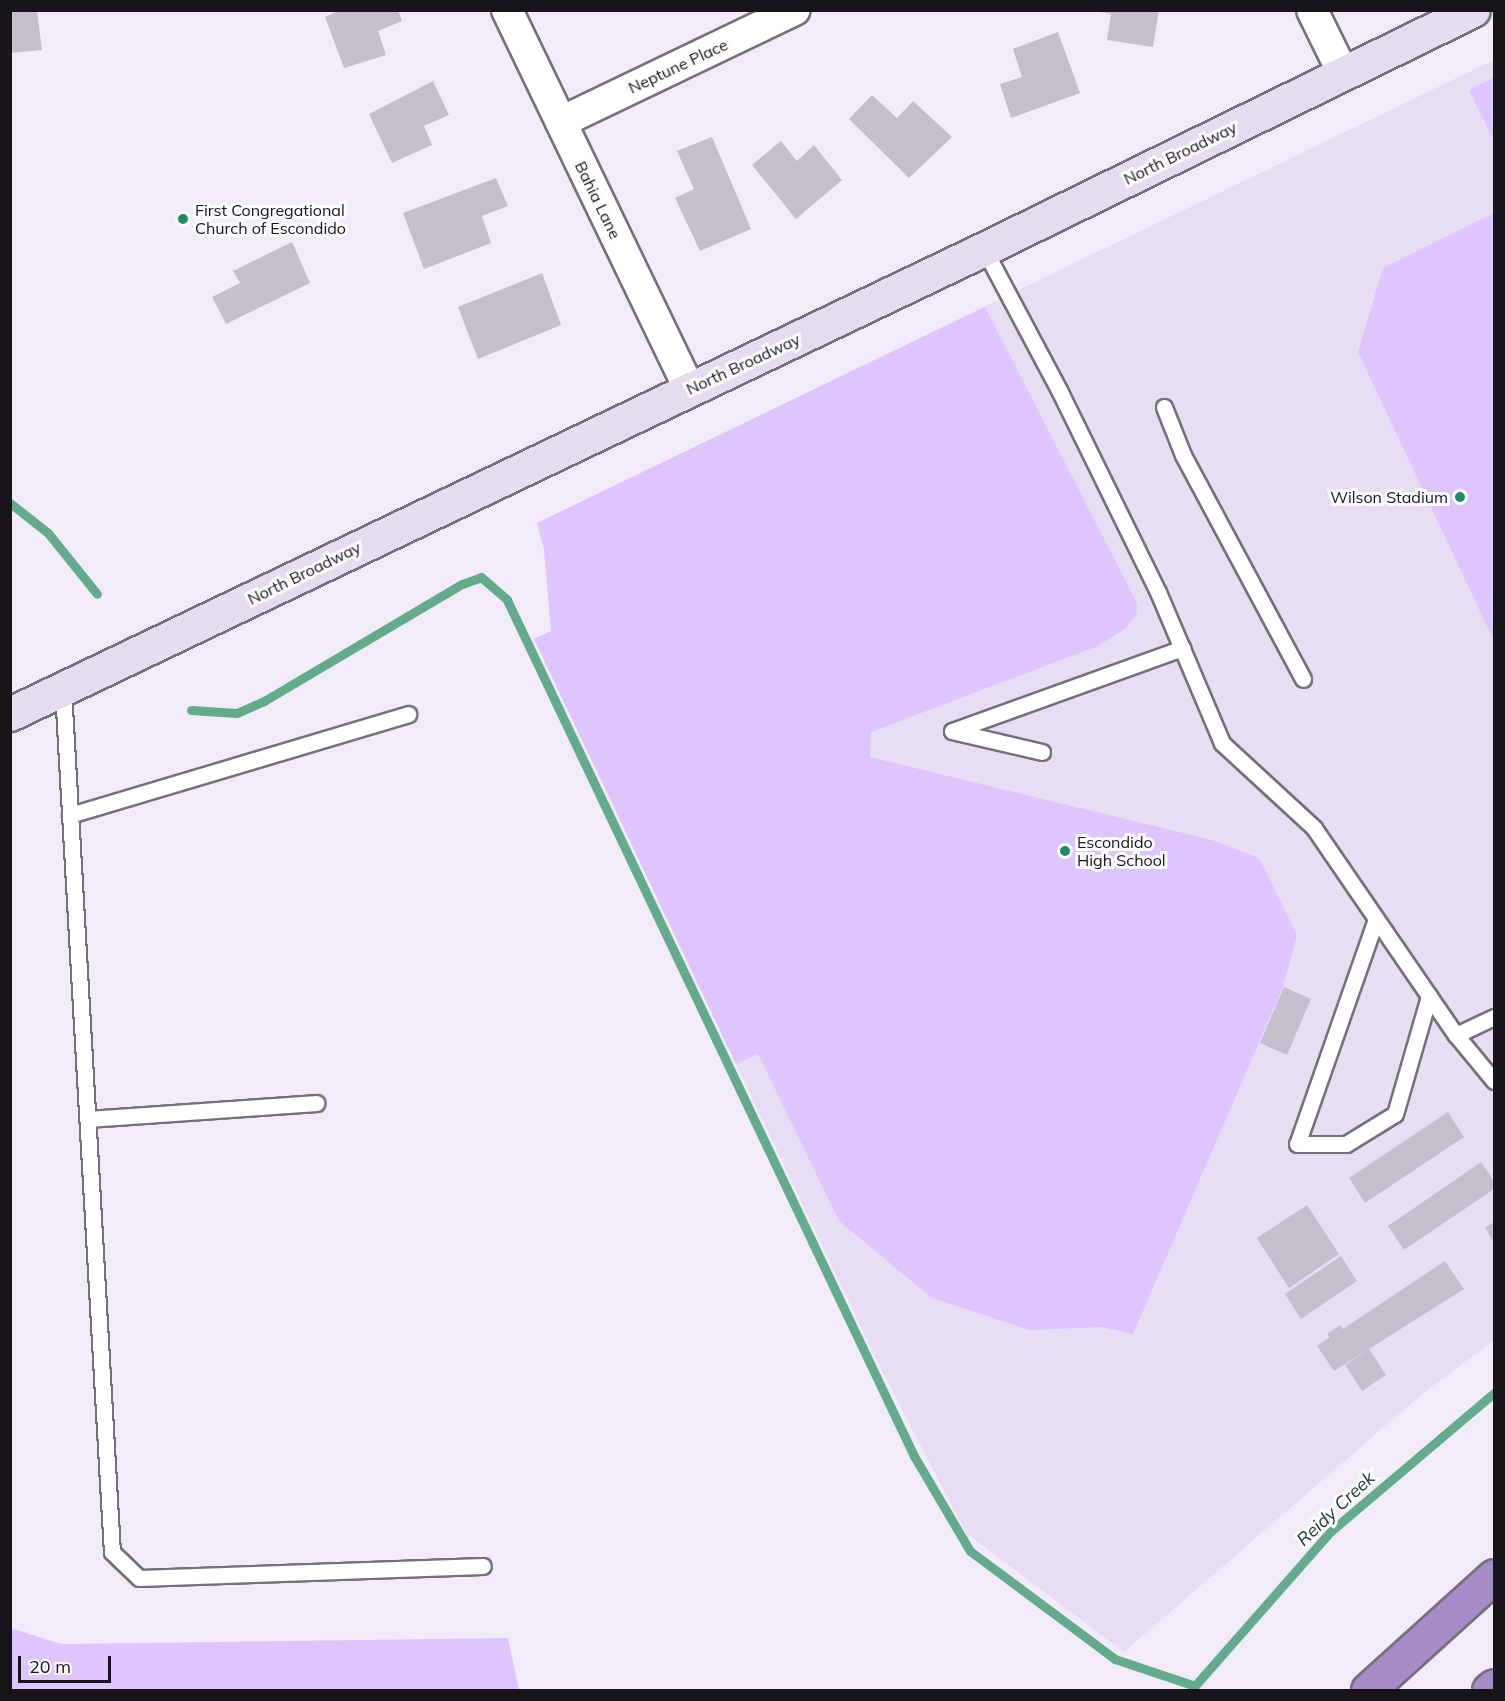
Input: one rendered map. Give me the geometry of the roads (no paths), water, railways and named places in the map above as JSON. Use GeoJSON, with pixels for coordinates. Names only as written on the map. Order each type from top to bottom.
{"type":"FeatureCollection","features":[{"type":"Feature","properties":{"kind":"highway"},"geometry":{"type":"LineString","coordinates":[[1368,1690],[1494,1576]]}},
{"type":"Feature","properties":{"kind":"highway"},"geometry":{"type":"LineString","coordinates":[[1489,1690],[1494,1686]]}},
{"type":"Feature","properties":{"kind":"main road","name":"North Broadway"},"geometry":{"type":"LineString","coordinates":[[10,714],[984,249],[1473,10]]}},
{"type":"Feature","properties":{"kind":"street","name":"Bahia Lane"},"geometry":{"type":"LineString","coordinates":[[507,10],[689,389]]}},
{"type":"Feature","properties":{"kind":"street","name":"Neptune Place"},"geometry":{"type":"LineString","coordinates":[[561,122],[795,10]]}},
{"type":"Feature","properties":{"kind":"street"},"geometry":{"type":"LineString","coordinates":[[1312,10],[1343,73]]}},
{"type":"Feature","properties":{"kind":"lane"},"geometry":{"type":"LineString","coordinates":[[984,249],[1059,390],[1182,648],[1222,743],[1314,828],[1428,996],[1456,1035],[1494,1081]]}},
{"type":"Feature","properties":{"kind":"lane"},"geometry":{"type":"LineString","coordinates":[[1164,407],[1183,455],[1303,679]]}},
{"type":"Feature","properties":{"kind":"lane"},"geometry":{"type":"LineString","coordinates":[[1042,752],[952,731],[1182,648]]}},
{"type":"Feature","properties":{"kind":"lane"},"geometry":{"type":"LineString","coordinates":[[63,690],[112,1552],[139,1578],[483,1566]]}},
{"type":"Feature","properties":{"kind":"lane"},"geometry":{"type":"LineString","coordinates":[[70,815],[408,714]]}},
{"type":"Feature","properties":{"kind":"lane"},"geometry":{"type":"LineString","coordinates":[[1376,919],[1297,1144],[1346,1144],[1395,1114],[1428,996]]}},
{"type":"Feature","properties":{"kind":"lane"},"geometry":{"type":"LineString","coordinates":[[1456,1035],[1494,1017]]}},
{"type":"Feature","properties":{"kind":"lane"},"geometry":{"type":"LineString","coordinates":[[88,1119],[316,1103]]}},
{"type":"Feature","properties":{"kind":"waterway"},"geometry":{"type":"LineString","coordinates":[[10,503],[48,533],[97,594]]}},
{"type":"Feature","properties":{"kind":"waterway"},"geometry":{"type":"LineString","coordinates":[[191,710],[237,713],[264,701],[462,584],[481,577],[507,600],[914,1456],[970,1551],[1115,1659],[1195,1686]]}},
{"type":"Feature","properties":{"kind":"waterway","name":"Reidy Creek"},"geometry":{"type":"LineString","coordinates":[[1192,1689],[1331,1531],[1494,1393]]}},
{"type":"Feature","properties":{"kind":"place","name":"First Congregational Church of Escondido"},"geometry":{"type":"Point","coordinates":[183,219]}},
{"type":"Feature","properties":{"kind":"place","name":"Wilson Stadium"},"geometry":{"type":"Point","coordinates":[1460,497]}},
{"type":"Feature","properties":{"kind":"place","name":"Escondido High School"},"geometry":{"type":"Point","coordinates":[1065,851]}}]}
